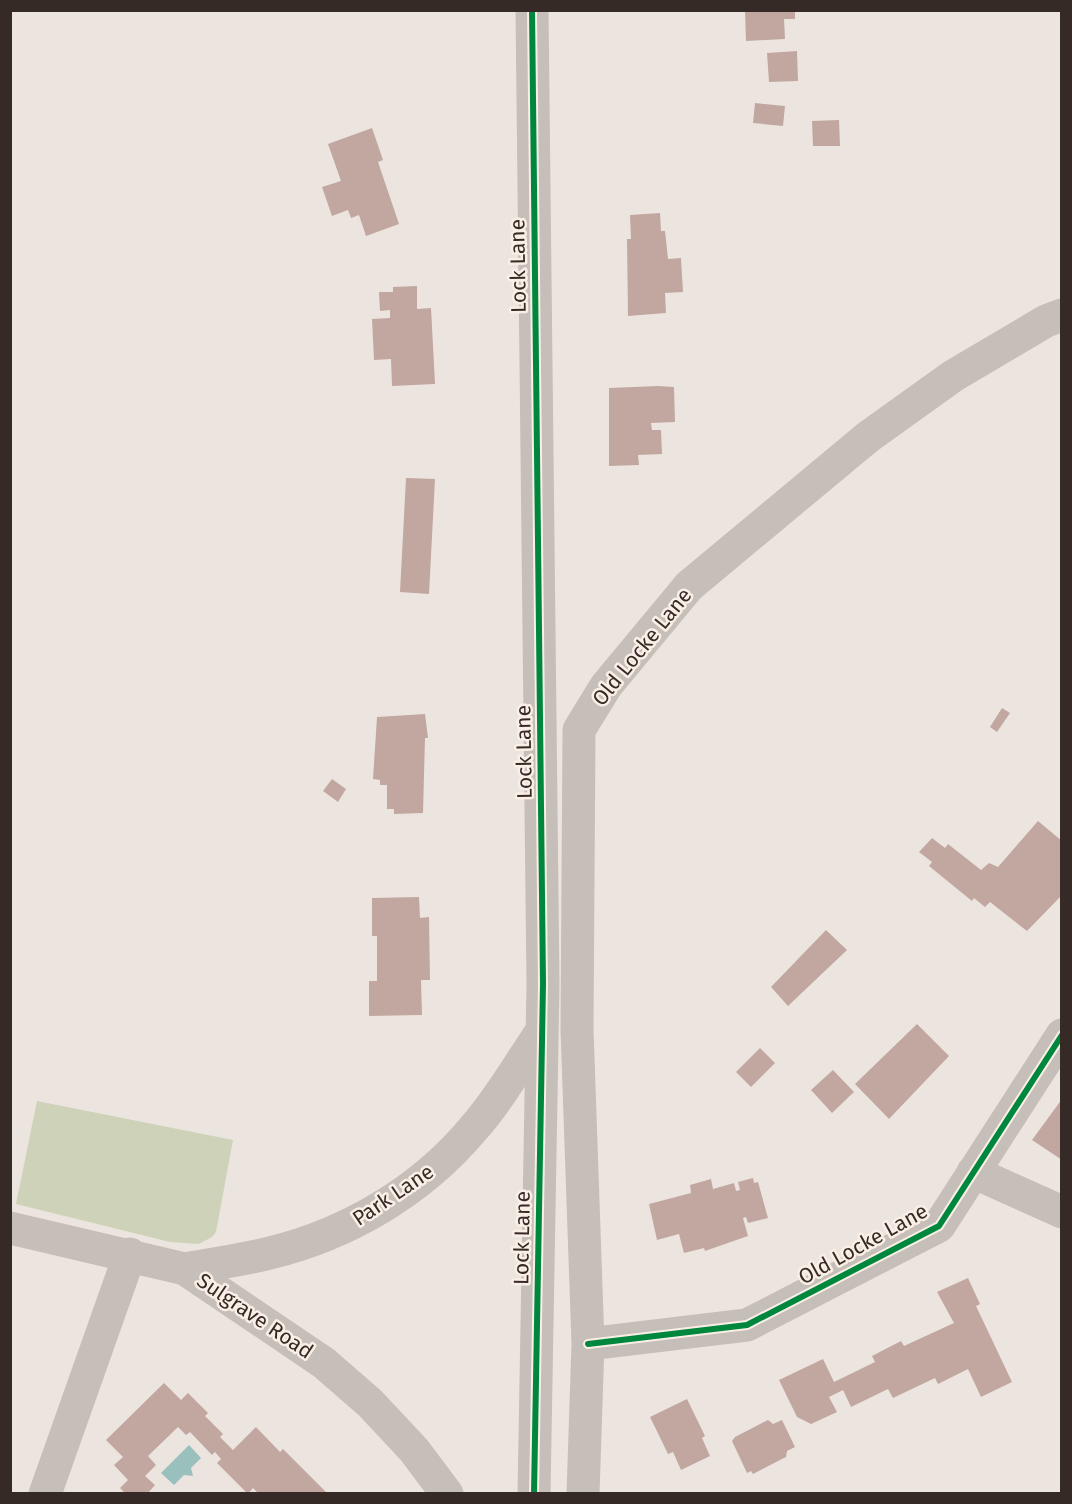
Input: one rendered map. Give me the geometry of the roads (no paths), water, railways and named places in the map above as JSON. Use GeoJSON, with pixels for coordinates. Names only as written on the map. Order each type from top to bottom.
{"type":"FeatureCollection","features":[{"type":"Feature","properties":{"kind":"street","name":"Lock Lane"},"geometry":{"type":"LineString","coordinates":[[532,10],[543,984],[534,1494]]}},
{"type":"Feature","properties":{"kind":"street","name":"Old Locke Lane"},"geometry":{"type":"LineString","coordinates":[[583,1494],[588,1344],[577,1029],[579,730],[606,686],[689,586],[878,430],[953,376],[1046,321],[1062,315]]}},
{"type":"Feature","properties":{"kind":"street","name":"Park Lane"},"geometry":{"type":"LineString","coordinates":[[185,1269],[270,1253],[329,1235],[372,1214],[441,1162],[474,1129],[541,1032]]}},
{"type":"Feature","properties":{"kind":"street","name":"Old Locke Lane"},"geometry":{"type":"LineString","coordinates":[[588,1344],[747,1325],[939,1226],[1062,1035]]}},
{"type":"Feature","properties":{"kind":"street"},"geometry":{"type":"LineString","coordinates":[[973,1172],[1062,1212]]}},
{"type":"Feature","properties":{"kind":"street","name":"Sulgrave Road"},"geometry":{"type":"LineString","coordinates":[[10,1228],[130,1254],[185,1269],[324,1363],[370,1403],[414,1450],[447,1494]]}},
{"type":"Feature","properties":{"kind":"street"},"geometry":{"type":"LineString","coordinates":[[45,1494],[130,1254]]}},
{"type":"Feature","properties":{"kind":"water"},"geometry":{"type":"Polygon","coordinates":[[[189,1445],[201,1458],[191,1468],[193,1476],[184,1475],[174,1485],[161,1473],[189,1445]]]}}]}
